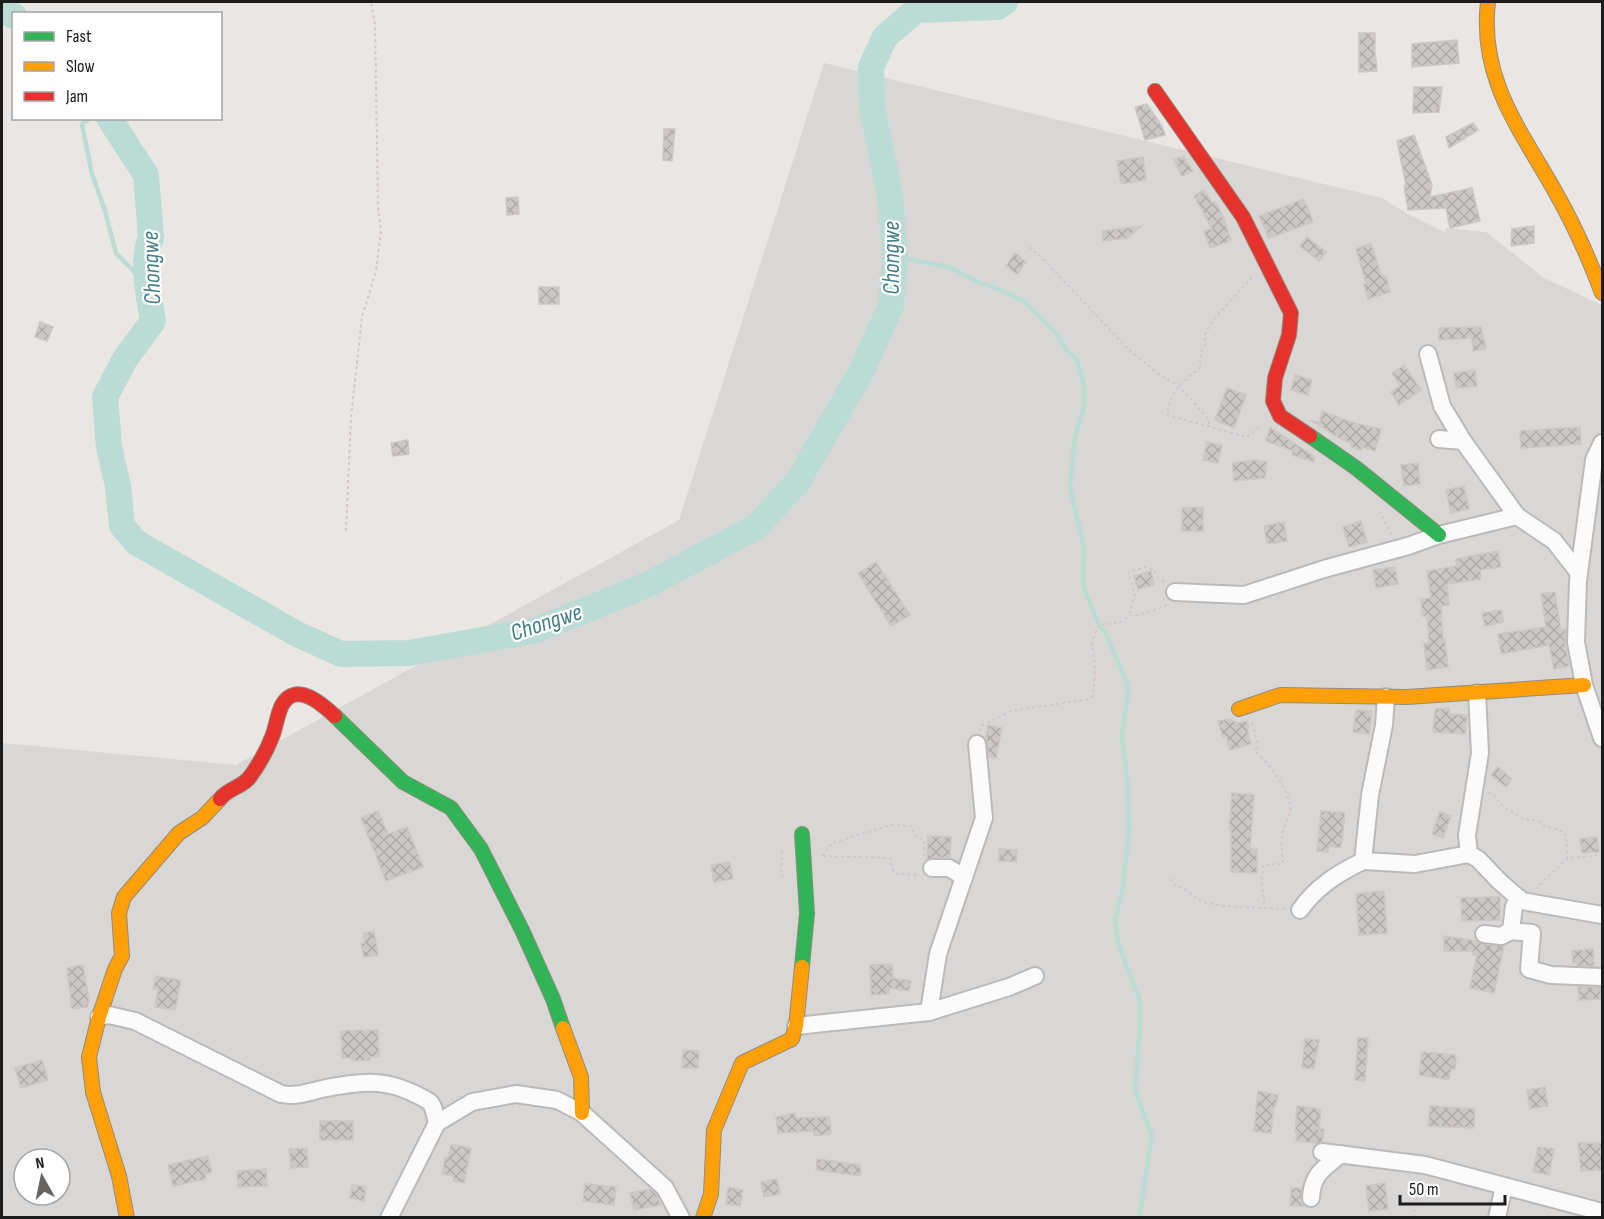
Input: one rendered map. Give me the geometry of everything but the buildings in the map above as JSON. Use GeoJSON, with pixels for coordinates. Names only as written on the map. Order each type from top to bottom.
{"type":"FeatureCollection","features":[{"type":"Feature","properties":{"kind":"street"},"geometry":{"type":"LineString","coordinates":[[1488,2],[1484,33],[1503,101],[1572,221],[1602,293]]}},
{"type":"Feature","properties":{"kind":"street"},"geometry":{"type":"LineString","coordinates":[[1155,91],[1243,217],[1291,313],[1289,339],[1276,370],[1273,388],[1273,402],[1279,417],[1338,454],[1439,535]]}},
{"type":"Feature","properties":{"kind":"street"},"geometry":{"type":"LineString","coordinates":[[1428,354],[1442,406],[1463,441],[1517,516],[1554,541],[1579,573]]}},
{"type":"Feature","properties":{"kind":"street"},"geometry":{"type":"LineString","coordinates":[[1439,440],[1463,441]]}},
{"type":"Feature","properties":{"kind":"street"},"geometry":{"type":"LineString","coordinates":[[1602,443],[1594,460],[1579,573],[1576,642],[1584,685],[1602,738]]}},
{"type":"Feature","properties":{"kind":"street"},"geometry":{"type":"LineString","coordinates":[[1180,592],[1244,595],[1439,535],[1517,516]]}},
{"type":"Feature","properties":{"kind":"street"},"geometry":{"type":"LineString","coordinates":[[1239,709],[1280,695],[1386,697],[1584,685]]}},
{"type":"Feature","properties":{"kind":"street"},"geometry":{"type":"LineString","coordinates":[[127,1218],[119,1176],[93,1092],[89,1057],[99,1017],[115,969],[122,956],[119,913],[124,897],[179,833],[202,818],[223,795],[248,780],[272,738],[281,707],[288,697],[299,693],[309,696],[332,713],[403,782],[451,808],[481,849],[522,930],[553,999],[582,1077],[582,1113]]}},
{"type":"Feature","properties":{"kind":"street"},"geometry":{"type":"LineString","coordinates":[[1469,854],[1467,835],[1480,753],[1477,693]]}},
{"type":"Feature","properties":{"kind":"street"},"geometry":{"type":"LineString","coordinates":[[1363,861],[1370,795],[1384,725],[1386,697]]}},
{"type":"Feature","properties":{"kind":"street"},"geometry":{"type":"LineString","coordinates":[[929,1012],[938,954],[984,818],[977,744]]}},
{"type":"Feature","properties":{"kind":"street"},"geometry":{"type":"LineString","coordinates":[[703,1218],[711,1194],[714,1130],[742,1063],[792,1039],[796,1026],[807,914],[802,834]]}},
{"type":"Feature","properties":{"kind":"street"},"geometry":{"type":"LineString","coordinates":[[1300,910],[1310,896],[1341,871],[1363,861],[1414,864],[1469,854],[1478,859],[1521,900],[1602,915]]}},
{"type":"Feature","properties":{"kind":"street"},"geometry":{"type":"LineString","coordinates":[[928,866],[949,868],[964,877]]}},
{"type":"Feature","properties":{"kind":"street"},"geometry":{"type":"LineString","coordinates":[[1512,931],[1514,906],[1521,900]]}},
{"type":"Feature","properties":{"kind":"street"},"geometry":{"type":"LineString","coordinates":[[1484,934],[1501,936],[1512,931],[1532,933],[1529,969],[1551,975],[1602,977]]}},
{"type":"Feature","properties":{"kind":"street"},"geometry":{"type":"LineString","coordinates":[[796,1026],[929,1012],[1009,987],[1035,976]]}},
{"type":"Feature","properties":{"kind":"street"},"geometry":{"type":"LineString","coordinates":[[99,1017],[109,1015],[135,1021],[281,1094],[293,1096],[357,1083],[393,1084],[430,1102],[434,1107],[437,1123]]}},
{"type":"Feature","properties":{"kind":"street"},"geometry":{"type":"LineString","coordinates":[[389,1218],[437,1123],[472,1102],[516,1094],[556,1100],[582,1113],[665,1188],[681,1218]]}},
{"type":"Feature","properties":{"kind":"street"},"geometry":{"type":"LineString","coordinates":[[1322,1152],[1425,1166],[1602,1212]]}},
{"type":"Feature","properties":{"kind":"street"},"geometry":{"type":"LineString","coordinates":[[1311,1198],[1311,1185],[1319,1172],[1341,1154]]}},
{"type":"Feature","properties":{"kind":"street"},"geometry":{"type":"LineString","coordinates":[[1497,1218],[1504,1186]]}},
{"type":"Feature","properties":{"kind":"path"},"geometry":{"type":"LineString","coordinates":[[346,531],[351,417],[362,316],[376,271],[381,232],[378,207],[375,24],[371,2]]}},
{"type":"Feature","properties":{"kind":"path"},"geometry":{"type":"LineString","coordinates":[[1029,247],[1128,349],[1160,375],[1179,386],[1209,420],[1209,428]]}},
{"type":"Feature","properties":{"kind":"path"},"geometry":{"type":"LineString","coordinates":[[1266,261],[1213,320],[1205,334],[1200,368],[1169,398],[1167,415],[1247,437],[1264,424],[1279,417]]}},
{"type":"Feature","properties":{"kind":"path"},"geometry":{"type":"LineString","coordinates":[[1377,506],[1391,532],[1395,549]]}},
{"type":"Feature","properties":{"kind":"path"},"geometry":{"type":"LineString","coordinates":[[977,744],[981,726],[1011,711],[1089,699],[1093,696],[1095,663],[1090,649],[1098,625],[1120,622],[1129,616],[1166,606],[1181,598],[1180,592],[1158,578],[1154,570],[1145,567],[1128,572],[1135,595],[1129,616]]}},
{"type":"Feature","properties":{"kind":"path"},"geometry":{"type":"LineString","coordinates":[[1239,709],[1248,712],[1257,741],[1256,752],[1277,776],[1285,791],[1290,810],[1282,832],[1283,864],[1263,866],[1262,885],[1265,909]]}},
{"type":"Feature","properties":{"kind":"path"},"geometry":{"type":"LineString","coordinates":[[1475,792],[1492,794],[1503,806],[1521,818],[1538,821],[1545,826],[1564,832],[1568,858]]}},
{"type":"Feature","properties":{"kind":"path"},"geometry":{"type":"LineString","coordinates":[[804,858],[823,856],[890,858],[894,873],[915,875],[928,866],[924,840],[915,836],[911,826],[902,825],[891,825],[832,843],[823,856]]}},
{"type":"Feature","properties":{"kind":"path"},"geometry":{"type":"LineString","coordinates":[[1521,900],[1568,858],[1602,855]]}},
{"type":"Feature","properties":{"kind":"path"},"geometry":{"type":"LineString","coordinates":[[1170,879],[1176,886],[1181,886],[1201,901],[1221,906],[1300,910]]}},
{"type":"Feature","properties":{"kind":"path"},"geometry":{"type":"LineString","coordinates":[[1413,1218],[1425,1166]]}},
{"type":"Feature","properties":{"kind":"shaded area"},"geometry":{"type":"Polygon","coordinates":[[[824,63],[1382,198],[1406,213],[1445,232],[1446,228],[1486,232],[1544,278],[1602,305],[1602,1217],[2,1217],[2,743],[236,765],[679,520],[824,63]]]}},
{"type":"Feature","properties":{"kind":"waterway","name":"Chongwe"},"geometry":{"type":"LineString","coordinates":[[110,120],[146,175],[151,238],[146,268],[153,321],[125,359],[105,397],[109,447],[118,486],[122,526],[137,543],[297,634],[341,654],[409,653],[537,630],[649,584],[756,527],[798,481],[860,374],[891,306],[895,256],[890,195],[872,108],[871,67],[885,37],[916,10],[998,7],[1005,2]]}},
{"type":"Feature","properties":{"kind":"waterway","name":"Chongwe"},"geometry":{"type":"LineString","coordinates":[[2,10],[12,15]]}},
{"type":"Feature","properties":{"kind":"waterway"},"geometry":{"type":"LineString","coordinates":[[88,120],[82,124],[92,174],[116,253],[147,285]]}},
{"type":"Feature","properties":{"kind":"waterway"},"geometry":{"type":"LineString","coordinates":[[895,256],[952,268],[1025,302],[1056,333],[1069,353],[1077,360],[1084,385],[1084,407],[1075,437],[1070,487],[1084,548],[1083,582],[1099,625],[1106,634],[1126,681],[1128,692],[1122,737],[1128,786],[1129,832],[1123,887],[1115,921],[1118,943],[1140,1001],[1135,1090],[1152,1137],[1139,1218]]}},
{"type":"Feature","properties":{"kind":"traffic: fast"},"geometry":{"type":"LineString","coordinates":[[1310,436],[1356,468],[1439,535]]}},
{"type":"Feature","properties":{"kind":"traffic: fast"},"geometry":{"type":"LineString","coordinates":[[335,716],[403,782],[451,808],[481,849],[522,930],[553,999],[563,1028]]}},
{"type":"Feature","properties":{"kind":"traffic: fast"},"geometry":{"type":"LineString","coordinates":[[802,834],[807,913],[802,967]]}},
{"type":"Feature","properties":{"kind":"traffic: slow"},"geometry":{"type":"LineString","coordinates":[[1488,2],[1487,30],[1490,55],[1505,102],[1569,217],[1602,293]]}},
{"type":"Feature","properties":{"kind":"traffic: slow"},"geometry":{"type":"LineString","coordinates":[[1239,709],[1280,695],[1407,697],[1584,685]]}},
{"type":"Feature","properties":{"kind":"traffic: slow"},"geometry":{"type":"LineString","coordinates":[[127,1218],[119,1176],[93,1092],[89,1057],[99,1017],[115,969],[122,956],[119,913],[124,897],[179,833],[202,818],[220,799]]}},
{"type":"Feature","properties":{"kind":"traffic: slow"},"geometry":{"type":"LineString","coordinates":[[703,1218],[711,1194],[714,1130],[742,1063],[792,1039],[796,1026],[802,967]]}},
{"type":"Feature","properties":{"kind":"traffic: slow"},"geometry":{"type":"LineString","coordinates":[[563,1028],[581,1077],[582,1113]]}},
{"type":"Feature","properties":{"kind":"traffic: jam"},"geometry":{"type":"LineString","coordinates":[[1155,91],[1243,217],[1291,313],[1289,335],[1275,378],[1273,401],[1280,416],[1310,436]]}},
{"type":"Feature","properties":{"kind":"traffic: jam"},"geometry":{"type":"LineString","coordinates":[[220,799],[246,781],[259,763],[268,747],[280,709],[288,698],[301,695],[316,700],[335,716]]}}]}
